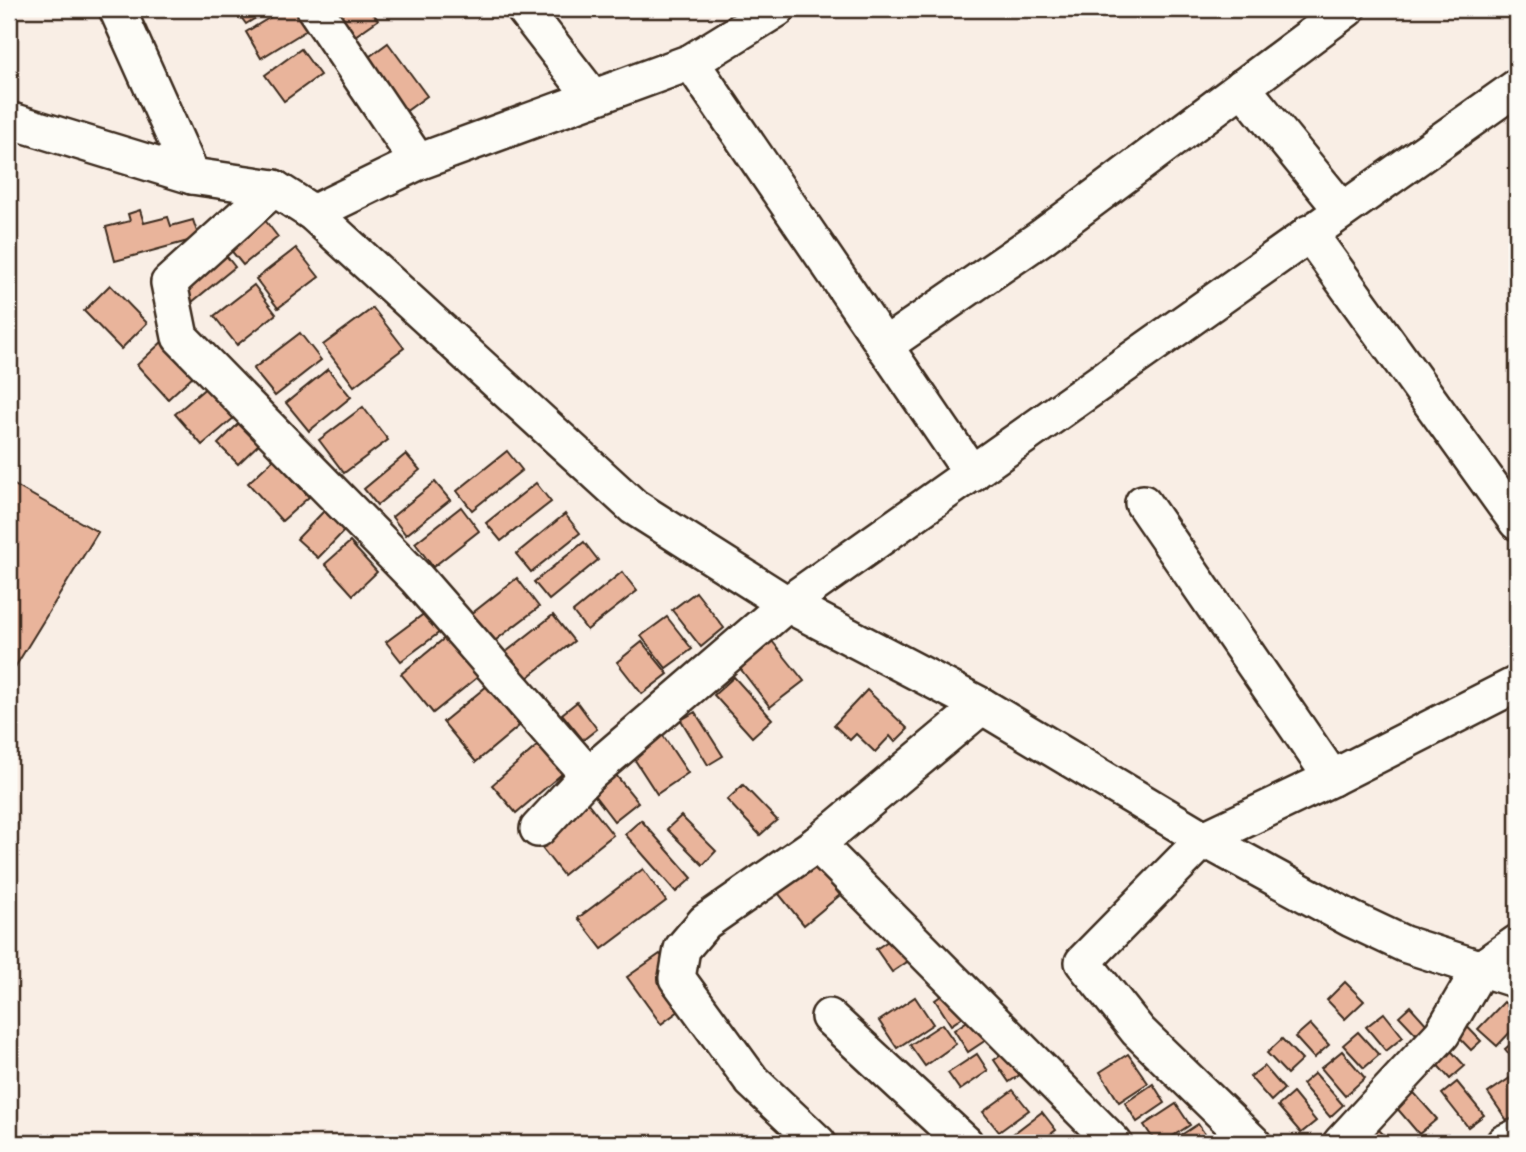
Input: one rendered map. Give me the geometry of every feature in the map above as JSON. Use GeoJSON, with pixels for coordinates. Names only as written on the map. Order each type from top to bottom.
{"type":"FeatureCollection","features":[{"type":"Feature","properties":{"kind":"street"},"geometry":{"type":"LineString","coordinates":[[117,9],[192,176]]}},
{"type":"Feature","properties":{"kind":"street"},"geometry":{"type":"LineString","coordinates":[[315,9],[418,162]]}},
{"type":"Feature","properties":{"kind":"street"},"geometry":{"type":"LineString","coordinates":[[524,9],[593,98]]}},
{"type":"Feature","properties":{"kind":"street"},"geometry":{"type":"LineString","coordinates":[[313,213],[418,162],[691,62],[777,9]]}},
{"type":"Feature","properties":{"kind":"street"},"geometry":{"type":"LineString","coordinates":[[884,346],[1042,237],[1347,9]]}},
{"type":"Feature","properties":{"kind":"street"},"geometry":{"type":"LineString","coordinates":[[691,62],[972,474]]}},
{"type":"Feature","properties":{"kind":"street"},"geometry":{"type":"LineString","coordinates":[[1242,87],[1342,210]]}},
{"type":"Feature","properties":{"kind":"street"},"geometry":{"type":"LineString","coordinates":[[538,829],[588,775],[787,604],[1517,87]]}},
{"type":"Feature","properties":{"kind":"street"},"geometry":{"type":"LineString","coordinates":[[9,120],[192,176],[274,188],[313,213],[634,507],[787,604],[982,706],[1204,839],[1351,919],[1404,944],[1517,980]]}},
{"type":"Feature","properties":{"kind":"street"},"geometry":{"type":"LineString","coordinates":[[274,188],[169,283],[180,337],[417,579],[588,775]]}},
{"type":"Feature","properties":{"kind":"street"},"geometry":{"type":"LineString","coordinates":[[1310,233],[1517,522]]}},
{"type":"Feature","properties":{"kind":"street"},"geometry":{"type":"LineString","coordinates":[[1143,503],[1332,778]]}},
{"type":"Feature","properties":{"kind":"street"},"geometry":{"type":"LineString","coordinates":[[1253,1143],[1138,1031],[1083,962],[1204,839],[1332,778],[1517,684]]}},
{"type":"Feature","properties":{"kind":"street"},"geometry":{"type":"LineString","coordinates":[[818,1143],[752,1081],[677,978],[682,949],[705,922],[817,844],[982,706]]}},
{"type":"Feature","properties":{"kind":"street"},"geometry":{"type":"LineString","coordinates":[[817,844],[1114,1143]]}},
{"type":"Feature","properties":{"kind":"street"},"geometry":{"type":"LineString","coordinates":[[1341,1143],[1442,1034],[1480,969],[1517,943]]}},
{"type":"Feature","properties":{"kind":"street"},"geometry":{"type":"LineString","coordinates":[[829,1017],[965,1143]]}},
{"type":"Feature","properties":{"kind":"street"},"geometry":{"type":"LineString","coordinates":[[1504,1143],[1517,1137]]}},
{"type":"Feature","properties":{"kind":"building"},"geometry":{"type":"Polygon","coordinates":[[[235,9],[270,9],[246,24],[235,9]]]}},
{"type":"Feature","properties":{"kind":"building"},"geometry":{"type":"Polygon","coordinates":[[[284,9],[295,9],[307,30],[261,58],[246,32],[284,9]]]}},
{"type":"Feature","properties":{"kind":"building"},"geometry":{"type":"Polygon","coordinates":[[[327,9],[370,9],[378,20],[349,40],[327,9]]]}},
{"type":"Feature","properties":{"kind":"building"},"geometry":{"type":"Polygon","coordinates":[[[388,43],[427,96],[401,115],[362,62],[388,43]]]}},
{"type":"Feature","properties":{"kind":"building"},"geometry":{"type":"Polygon","coordinates":[[[301,49],[320,75],[284,101],[265,75],[301,49]]]}},
{"type":"Feature","properties":{"kind":"building"},"geometry":{"type":"Polygon","coordinates":[[[140,210],[144,223],[168,217],[171,226],[193,220],[199,238],[115,261],[106,227],[130,221],[128,214],[140,210]]]}},
{"type":"Feature","properties":{"kind":"building"},"geometry":{"type":"Polygon","coordinates":[[[261,215],[278,237],[243,265],[225,243],[261,215]]]}},
{"type":"Feature","properties":{"kind":"building"},"geometry":{"type":"Polygon","coordinates":[[[217,244],[235,267],[192,302],[173,280],[217,244]]]}},
{"type":"Feature","properties":{"kind":"building"},"geometry":{"type":"Polygon","coordinates":[[[296,248],[319,277],[278,308],[256,279],[296,248]]]}},
{"type":"Feature","properties":{"kind":"building"},"geometry":{"type":"Polygon","coordinates":[[[110,285],[147,323],[121,349],[84,311],[110,285]]]}},
{"type":"Feature","properties":{"kind":"building"},"geometry":{"type":"Polygon","coordinates":[[[254,285],[276,314],[237,345],[214,316],[254,285]]]}},
{"type":"Feature","properties":{"kind":"building"},"geometry":{"type":"Polygon","coordinates":[[[373,308],[404,348],[354,386],[323,345],[373,308]]]}},
{"type":"Feature","properties":{"kind":"building"},"geometry":{"type":"Polygon","coordinates":[[[300,333],[321,360],[275,396],[253,369],[300,333]]]}},
{"type":"Feature","properties":{"kind":"building"},"geometry":{"type":"Polygon","coordinates":[[[164,340],[195,374],[168,399],[137,365],[164,340]]]}},
{"type":"Feature","properties":{"kind":"building"},"geometry":{"type":"Polygon","coordinates":[[[328,369],[351,397],[309,431],[286,403],[328,369]]]}},
{"type":"Feature","properties":{"kind":"building"},"geometry":{"type":"Polygon","coordinates":[[[208,386],[235,417],[202,445],[175,414],[208,386]]]}},
{"type":"Feature","properties":{"kind":"building"},"geometry":{"type":"Polygon","coordinates":[[[363,407],[388,440],[344,473],[319,440],[363,407]]]}},
{"type":"Feature","properties":{"kind":"building"},"geometry":{"type":"Polygon","coordinates":[[[242,420],[262,441],[238,464],[218,444],[242,420]]]}},
{"type":"Feature","properties":{"kind":"building"},"geometry":{"type":"Polygon","coordinates":[[[507,451],[522,470],[472,510],[457,491],[507,451]]]}},
{"type":"Feature","properties":{"kind":"building"},"geometry":{"type":"Polygon","coordinates":[[[406,454],[420,470],[377,505],[364,489],[406,454]]]}},
{"type":"Feature","properties":{"kind":"building"},"geometry":{"type":"Polygon","coordinates":[[[274,459],[309,497],[282,521],[248,483],[274,459]]]}},
{"type":"Feature","properties":{"kind":"building"},"geometry":{"type":"Polygon","coordinates":[[[9,482],[98,532],[9,677],[9,482]]]}},
{"type":"Feature","properties":{"kind":"building"},"geometry":{"type":"Polygon","coordinates":[[[435,482],[450,500],[406,535],[392,517],[435,482]]]}},
{"type":"Feature","properties":{"kind":"building"},"geometry":{"type":"Polygon","coordinates":[[[536,483],[551,502],[501,541],[486,523],[536,483]]]}},
{"type":"Feature","properties":{"kind":"building"},"geometry":{"type":"Polygon","coordinates":[[[461,507],[479,531],[433,567],[415,543],[461,507]]]}},
{"type":"Feature","properties":{"kind":"building"},"geometry":{"type":"Polygon","coordinates":[[[324,511],[345,530],[318,558],[297,539],[324,511]]]}},
{"type":"Feature","properties":{"kind":"building"},"geometry":{"type":"Polygon","coordinates":[[[565,514],[580,533],[531,572],[516,554],[565,514]]]}},
{"type":"Feature","properties":{"kind":"building"},"geometry":{"type":"Polygon","coordinates":[[[350,542],[377,572],[353,595],[325,564],[350,542]]]}},
{"type":"Feature","properties":{"kind":"building"},"geometry":{"type":"Polygon","coordinates":[[[584,542],[598,560],[549,600],[534,582],[584,542]]]}},
{"type":"Feature","properties":{"kind":"building"},"geometry":{"type":"Polygon","coordinates":[[[622,572],[637,591],[587,630],[573,612],[622,572]]]}},
{"type":"Feature","properties":{"kind":"building"},"geometry":{"type":"Polygon","coordinates":[[[517,578],[539,607],[492,643],[470,615],[517,578]]]}},
{"type":"Feature","properties":{"kind":"building"},"geometry":{"type":"Polygon","coordinates":[[[696,592],[724,628],[701,647],[672,610],[696,592]]]}},
{"type":"Feature","properties":{"kind":"building"},"geometry":{"type":"Polygon","coordinates":[[[425,613],[440,632],[401,661],[386,642],[425,613]]]}},
{"type":"Feature","properties":{"kind":"building"},"geometry":{"type":"Polygon","coordinates":[[[553,615],[574,641],[522,682],[501,656],[553,615]]]}},
{"type":"Feature","properties":{"kind":"building"},"geometry":{"type":"Polygon","coordinates":[[[667,617],[692,649],[666,668],[641,636],[667,617]]]}},
{"type":"Feature","properties":{"kind":"building"},"geometry":{"type":"Polygon","coordinates":[[[446,637],[479,676],[433,713],[401,674],[446,637]]]}},
{"type":"Feature","properties":{"kind":"building"},"geometry":{"type":"Polygon","coordinates":[[[772,641],[804,681],[770,707],[739,667],[772,641]]]}},
{"type":"Feature","properties":{"kind":"building"},"geometry":{"type":"Polygon","coordinates":[[[642,642],[668,674],[642,694],[617,662],[642,642]]]}},
{"type":"Feature","properties":{"kind":"building"},"geometry":{"type":"Polygon","coordinates":[[[734,677],[772,719],[752,737],[714,695],[734,677]]]}},
{"type":"Feature","properties":{"kind":"building"},"geometry":{"type":"Polygon","coordinates":[[[487,686],[519,726],[476,762],[443,722],[487,686]]]}},
{"type":"Feature","properties":{"kind":"building"},"geometry":{"type":"Polygon","coordinates":[[[867,690],[908,729],[895,742],[890,736],[875,752],[856,734],[850,740],[834,725],[867,690]]]}},
{"type":"Feature","properties":{"kind":"building"},"geometry":{"type":"Polygon","coordinates":[[[577,702],[597,729],[583,740],[562,714],[577,702]]]}},
{"type":"Feature","properties":{"kind":"building"},"geometry":{"type":"Polygon","coordinates":[[[695,712],[723,756],[708,765],[681,720],[695,712]]]}},
{"type":"Feature","properties":{"kind":"building"},"geometry":{"type":"Polygon","coordinates":[[[662,734],[688,773],[657,794],[631,754],[662,734]]]}},
{"type":"Feature","properties":{"kind":"building"},"geometry":{"type":"Polygon","coordinates":[[[538,745],[563,773],[516,813],[492,785],[538,745]]]}},
{"type":"Feature","properties":{"kind":"building"},"geometry":{"type":"Polygon","coordinates":[[[611,769],[638,802],[614,821],[588,787],[611,769]]]}},
{"type":"Feature","properties":{"kind":"building"},"geometry":{"type":"Polygon","coordinates":[[[743,785],[777,820],[760,835],[727,800],[743,785]]]}},
{"type":"Feature","properties":{"kind":"building"},"geometry":{"type":"Polygon","coordinates":[[[584,798],[613,835],[563,875],[534,838],[584,798]]]}},
{"type":"Feature","properties":{"kind":"building"},"geometry":{"type":"Polygon","coordinates":[[[681,816],[716,851],[703,865],[667,829],[681,816]]]}},
{"type":"Feature","properties":{"kind":"building"},"geometry":{"type":"Polygon","coordinates":[[[641,820],[692,878],[676,892],[625,834],[641,820]]]}},
{"type":"Feature","properties":{"kind":"building"},"geometry":{"type":"Polygon","coordinates":[[[797,842],[840,895],[804,925],[761,872],[797,842]]]}},
{"type":"Feature","properties":{"kind":"building"},"geometry":{"type":"Polygon","coordinates":[[[643,869],[666,901],[602,949],[578,918],[643,869]]]}},
{"type":"Feature","properties":{"kind":"building"},"geometry":{"type":"Polygon","coordinates":[[[912,925],[928,948],[892,972],[876,949],[912,925]]]}},
{"type":"Feature","properties":{"kind":"building"},"geometry":{"type":"Polygon","coordinates":[[[660,954],[694,1000],[661,1024],[627,977],[660,954]]]}},
{"type":"Feature","properties":{"kind":"building"},"geometry":{"type":"Polygon","coordinates":[[[961,982],[978,1007],[951,1025],[935,1000],[961,982]]]}},
{"type":"Feature","properties":{"kind":"building"},"geometry":{"type":"Polygon","coordinates":[[[1345,982],[1364,1001],[1345,1019],[1327,1000],[1345,982]]]}},
{"type":"Feature","properties":{"kind":"building"},"geometry":{"type":"Polygon","coordinates":[[[915,997],[933,1024],[897,1048],[879,1021],[915,997]]]}},
{"type":"Feature","properties":{"kind":"building"},"geometry":{"type":"Polygon","coordinates":[[[1504,1002],[1517,1014],[1517,1025],[1497,1046],[1478,1029],[1504,1002]]]}},
{"type":"Feature","properties":{"kind":"building"},"geometry":{"type":"Polygon","coordinates":[[[1410,1006],[1428,1026],[1418,1036],[1399,1016],[1410,1006]]]}},
{"type":"Feature","properties":{"kind":"building"},"geometry":{"type":"Polygon","coordinates":[[[981,1012],[995,1034],[968,1052],[954,1030],[981,1012]]]}},
{"type":"Feature","properties":{"kind":"building"},"geometry":{"type":"Polygon","coordinates":[[[1384,1013],[1403,1037],[1386,1051],[1366,1027],[1384,1013]]]}},
{"type":"Feature","properties":{"kind":"building"},"geometry":{"type":"Polygon","coordinates":[[[1455,1014],[1481,1041],[1471,1050],[1445,1023],[1455,1014]]]}},
{"type":"Feature","properties":{"kind":"building"},"geometry":{"type":"Polygon","coordinates":[[[942,1024],[956,1044],[925,1066],[910,1045],[942,1024]]]}},
{"type":"Feature","properties":{"kind":"building"},"geometry":{"type":"Polygon","coordinates":[[[1310,1024],[1329,1045],[1314,1058],[1295,1037],[1310,1024]]]}},
{"type":"Feature","properties":{"kind":"building"},"geometry":{"type":"Polygon","coordinates":[[[1358,1032],[1379,1055],[1364,1068],[1343,1045],[1358,1032]]]}},
{"type":"Feature","properties":{"kind":"building"},"geometry":{"type":"Polygon","coordinates":[[[1282,1039],[1302,1060],[1287,1074],[1267,1053],[1282,1039]]]}},
{"type":"Feature","properties":{"kind":"building"},"geometry":{"type":"Polygon","coordinates":[[[1440,1039],[1465,1066],[1450,1079],[1426,1052],[1440,1039]]]}},
{"type":"Feature","properties":{"kind":"building"},"geometry":{"type":"Polygon","coordinates":[[[1517,1039],[1517,1064],[1505,1049],[1517,1039]]]}},
{"type":"Feature","properties":{"kind":"building"},"geometry":{"type":"Polygon","coordinates":[[[1024,1040],[1039,1062],[1009,1082],[994,1060],[1024,1040]]]}},
{"type":"Feature","properties":{"kind":"building"},"geometry":{"type":"Polygon","coordinates":[[[1342,1051],[1365,1078],[1345,1096],[1321,1068],[1342,1051]]]}},
{"type":"Feature","properties":{"kind":"building"},"geometry":{"type":"Polygon","coordinates":[[[977,1054],[988,1071],[960,1090],[948,1073],[977,1054]]]}},
{"type":"Feature","properties":{"kind":"building"},"geometry":{"type":"Polygon","coordinates":[[[1128,1054],[1148,1083],[1119,1102],[1100,1072],[1128,1054]]]}},
{"type":"Feature","properties":{"kind":"building"},"geometry":{"type":"Polygon","coordinates":[[[1264,1066],[1284,1089],[1271,1101],[1250,1077],[1264,1066]]]}},
{"type":"Feature","properties":{"kind":"building"},"geometry":{"type":"Polygon","coordinates":[[[1315,1073],[1343,1105],[1330,1117],[1302,1084],[1315,1073]]]}},
{"type":"Feature","properties":{"kind":"building"},"geometry":{"type":"Polygon","coordinates":[[[1401,1078],[1437,1119],[1419,1134],[1384,1093],[1401,1078]]]}},
{"type":"Feature","properties":{"kind":"building"},"geometry":{"type":"Polygon","coordinates":[[[1510,1078],[1517,1089],[1517,1126],[1513,1129],[1488,1093],[1510,1078]]]}},
{"type":"Feature","properties":{"kind":"building"},"geometry":{"type":"Polygon","coordinates":[[[1457,1082],[1484,1115],[1468,1127],[1442,1094],[1457,1082]]]}},
{"type":"Feature","properties":{"kind":"building"},"geometry":{"type":"Polygon","coordinates":[[[1153,1084],[1165,1103],[1137,1122],[1125,1103],[1153,1084]]]}},
{"type":"Feature","properties":{"kind":"building"},"geometry":{"type":"Polygon","coordinates":[[[1013,1090],[1029,1110],[999,1132],[983,1112],[1013,1090]]]}},
{"type":"Feature","properties":{"kind":"building"},"geometry":{"type":"Polygon","coordinates":[[[1293,1093],[1316,1121],[1301,1133],[1278,1106],[1293,1093]]]}},
{"type":"Feature","properties":{"kind":"building"},"geometry":{"type":"Polygon","coordinates":[[[1176,1104],[1190,1125],[1162,1143],[1156,1143],[1144,1125],[1176,1104]]]}},
{"type":"Feature","properties":{"kind":"building"},"geometry":{"type":"Polygon","coordinates":[[[1042,1112],[1056,1130],[1039,1143],[1020,1143],[1013,1134],[1042,1112]]]}},
{"type":"Feature","properties":{"kind":"building"},"geometry":{"type":"Polygon","coordinates":[[[1198,1124],[1209,1140],[1205,1143],[1169,1143],[1198,1124]]]}},
{"type":"Feature","properties":{"kind":"building"},"geometry":{"type":"Polygon","coordinates":[[[1379,1130],[1392,1143],[1364,1143],[1379,1130]]]}}]}
